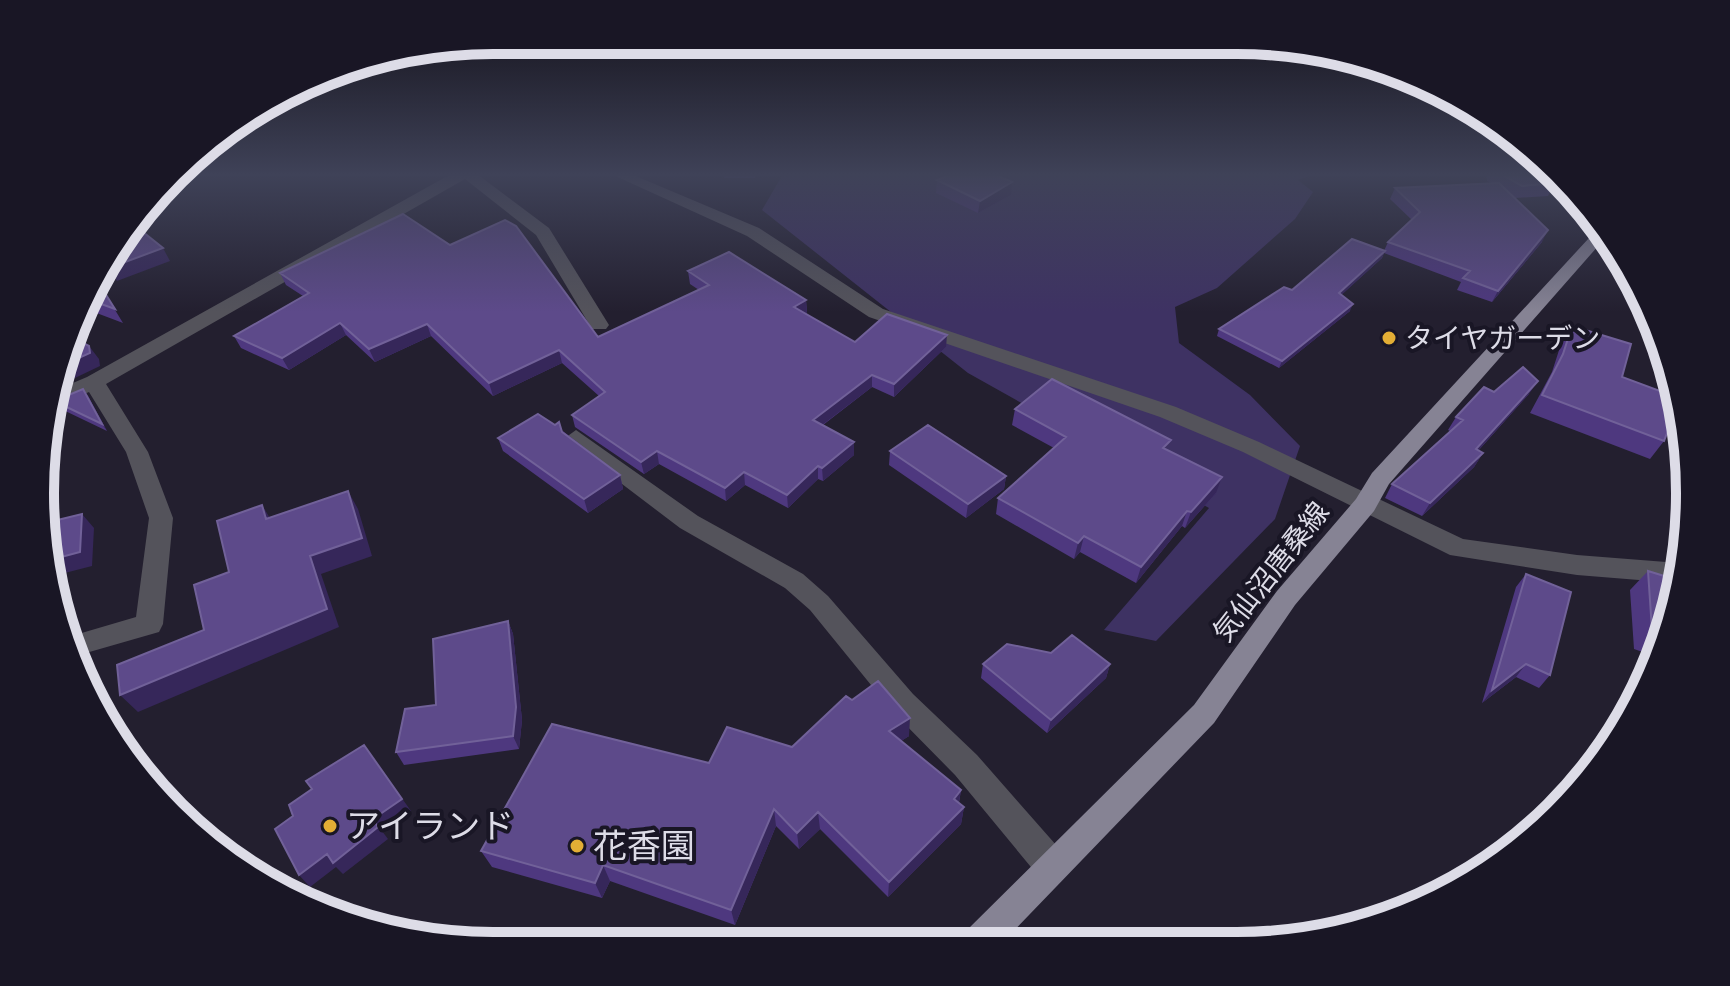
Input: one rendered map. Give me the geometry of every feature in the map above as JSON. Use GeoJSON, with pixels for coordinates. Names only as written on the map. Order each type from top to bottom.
{"type":"FeatureCollection","features":[{"type":"Feature","properties":{"kind":"main road","name":"気仙沼唐桑線"},"geometry":{"type":"LineString","coordinates":[[989,932],[1204,714],[1286,598],[1365,505],[1380,479],[1595,239]]}},
{"type":"Feature","properties":{"kind":"street"},"geometry":{"type":"LineString","coordinates":[[65,395],[94,382],[383,220]]}},
{"type":"Feature","properties":{"kind":"street"},"geometry":{"type":"LineString","coordinates":[[527,220],[543,232],[599,325]]}},
{"type":"Feature","properties":{"kind":"street"},"geometry":{"type":"LineString","coordinates":[[725,220],[753,232],[876,313],[1168,412],[1251,447],[1459,548],[1577,565],[1669,572]]}},
{"type":"Feature","properties":{"kind":"street"},"geometry":{"type":"LineString","coordinates":[[81,644],[149,624],[161,518],[137,452],[94,382]]}},
{"type":"Feature","properties":{"kind":"street"},"geometry":{"type":"LineString","coordinates":[[576,438],[689,522],[802,588],[903,703],[966,765],[1025,838],[1052,866]]}},
{"type":"Feature","properties":{"kind":"shaded area"},"geometry":{"type":"Polygon","coordinates":[[[775,220],[1294,220],[1217,288],[1175,307],[1179,343],[1250,395],[1300,446],[1275,519],[1156,641],[1104,630],[1209,508],[968,373],[775,220]]]}},
{"type":"Feature","properties":{"kind":"building"},"geometry":{"type":"Polygon","coordinates":[[[390,220],[412,220],[450,245],[505,220],[516,226],[598,337],[709,285],[688,271],[729,252],[806,300],[794,307],[855,342],[887,314],[947,335],[894,384],[872,375],[813,420],[854,442],[822,468],[818,466],[787,495],[744,472],[725,488],[657,451],[641,462],[572,415],[605,392],[559,350],[489,383],[427,324],[369,349],[340,323],[282,358],[234,336],[309,293],[280,273],[390,220]]]}},
{"type":"Feature","properties":{"kind":"building"},"geometry":{"type":"Polygon","coordinates":[[[1411,220],[1538,220],[1548,230],[1498,291],[1463,278],[1470,271],[1388,242],[1411,220]]]}},
{"type":"Feature","properties":{"kind":"building"},"geometry":{"type":"Polygon","coordinates":[[[141,231],[163,248],[118,265],[141,231]]]}},
{"type":"Feature","properties":{"kind":"building"},"geometry":{"type":"Polygon","coordinates":[[[1352,239],[1385,251],[1339,293],[1353,304],[1282,361],[1219,329],[1284,287],[1292,290],[1352,239]]]}},
{"type":"Feature","properties":{"kind":"building"},"geometry":{"type":"Polygon","coordinates":[[[103,291],[115,309],[97,303],[103,291]]]}},
{"type":"Feature","properties":{"kind":"building"},"geometry":{"type":"Polygon","coordinates":[[[1572,326],[1631,344],[1622,377],[1664,393],[1670,424],[1664,441],[1542,395],[1563,354],[1572,326]]]}},
{"type":"Feature","properties":{"kind":"building"},"geometry":{"type":"Polygon","coordinates":[[[81,342],[89,346],[90,353],[75,360],[81,342]]]}},
{"type":"Feature","properties":{"kind":"building"},"geometry":{"type":"Polygon","coordinates":[[[1523,367],[1538,381],[1476,449],[1483,453],[1430,503],[1392,484],[1463,420],[1456,417],[1484,387],[1494,392],[1523,367]]]}},
{"type":"Feature","properties":{"kind":"building"},"geometry":{"type":"Polygon","coordinates":[[[1052,379],[1171,440],[1163,448],[1222,477],[1191,512],[1187,511],[1141,567],[1084,536],[1078,543],[998,498],[1066,437],[1015,409],[1052,379]]]}},
{"type":"Feature","properties":{"kind":"building"},"geometry":{"type":"Polygon","coordinates":[[[83,389],[102,424],[62,405],[65,397],[83,389]]]}},
{"type":"Feature","properties":{"kind":"building"},"geometry":{"type":"Polygon","coordinates":[[[538,414],[555,425],[559,422],[562,432],[620,475],[584,499],[498,438],[538,414]]]}},
{"type":"Feature","properties":{"kind":"building"},"geometry":{"type":"Polygon","coordinates":[[[928,425],[1006,476],[968,504],[890,451],[928,425]]]}},
{"type":"Feature","properties":{"kind":"building"},"geometry":{"type":"Polygon","coordinates":[[[348,491],[362,538],[310,556],[327,609],[120,695],[117,665],[204,630],[194,585],[229,572],[217,521],[262,505],[266,519],[348,491]]]}},
{"type":"Feature","properties":{"kind":"building"},"geometry":{"type":"Polygon","coordinates":[[[82,514],[80,552],[59,558],[55,521],[82,514]]]}},
{"type":"Feature","properties":{"kind":"building"},"geometry":{"type":"Polygon","coordinates":[[[1648,571],[1668,577],[1652,630],[1648,571]]]}},
{"type":"Feature","properties":{"kind":"building"},"geometry":{"type":"Polygon","coordinates":[[[1526,574],[1571,592],[1550,675],[1526,664],[1492,690],[1526,574]]]}},
{"type":"Feature","properties":{"kind":"building"},"geometry":{"type":"Polygon","coordinates":[[[508,621],[516,707],[513,736],[396,752],[405,709],[436,705],[433,639],[508,621]]]}},
{"type":"Feature","properties":{"kind":"building"},"geometry":{"type":"Polygon","coordinates":[[[1072,635],[1110,664],[1051,720],[983,664],[1007,644],[1051,653],[1072,635]]]}},
{"type":"Feature","properties":{"kind":"building"},"geometry":{"type":"Polygon","coordinates":[[[878,681],[910,718],[889,731],[961,790],[954,799],[964,807],[889,882],[818,812],[797,833],[774,809],[731,910],[603,865],[595,883],[481,851],[552,724],[709,763],[727,727],[792,747],[846,696],[852,700],[878,681]]]}},
{"type":"Feature","properties":{"kind":"building"},"geometry":{"type":"Polygon","coordinates":[[[364,745],[402,799],[373,819],[378,827],[333,863],[327,854],[299,875],[275,829],[293,816],[289,805],[312,789],[306,781],[364,745]]]}},
{"type":"Feature","properties":{"kind":"place","name":"タイヤガーデン"},"geometry":{"type":"Point","coordinates":[1389,338]}},
{"type":"Feature","properties":{"kind":"place","name":"アイランド"},"geometry":{"type":"Point","coordinates":[330,826]}},
{"type":"Feature","properties":{"kind":"place","name":"花香園"},"geometry":{"type":"Point","coordinates":[577,846]}}]}
